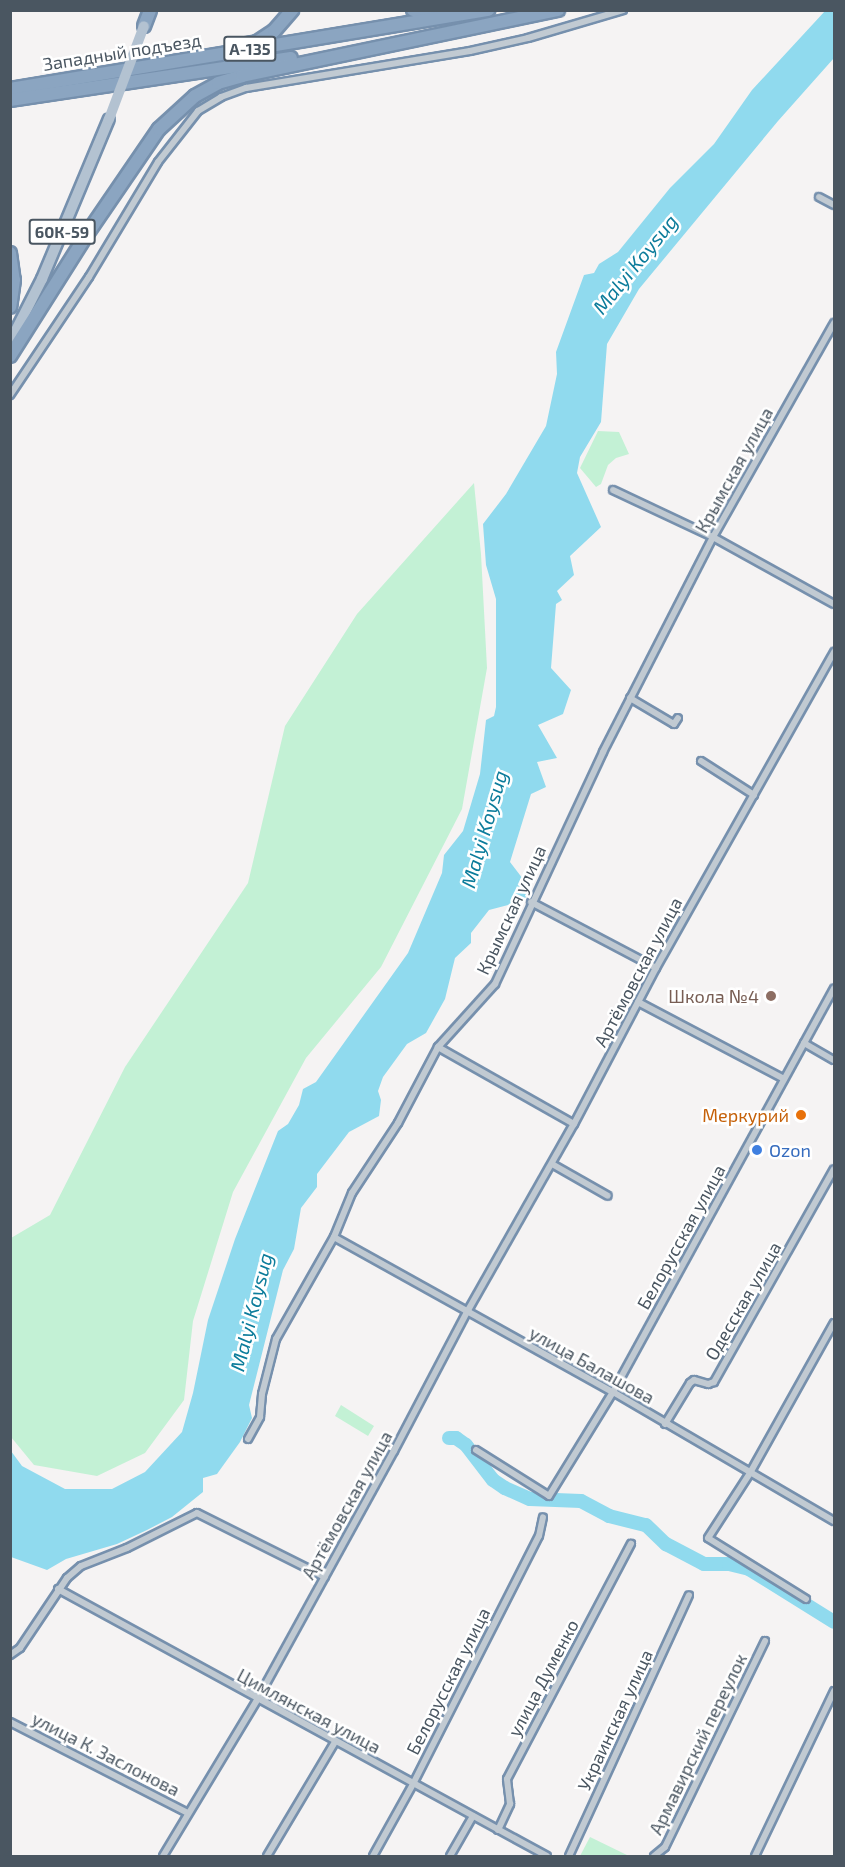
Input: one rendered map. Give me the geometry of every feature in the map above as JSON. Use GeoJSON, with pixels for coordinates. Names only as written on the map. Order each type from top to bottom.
{"type":"FeatureCollection","features":[{"type":"Feature","properties":{"kind":"highway"},"geometry":{"type":"LineString","coordinates":[[141,25],[143,10]]}},
{"type":"Feature","properties":{"kind":"highway"},"geometry":{"type":"LineString","coordinates":[[141,25],[150,10]]}},
{"type":"Feature","properties":{"kind":"highway"},"geometry":{"type":"LineString","coordinates":[[149,65],[257,42],[274,31],[292,10]]}},
{"type":"Feature","properties":{"kind":"highway"},"geometry":{"type":"LineString","coordinates":[[413,10],[455,13],[477,10]]}},
{"type":"Feature","properties":{"kind":"highway","name":"Западный подъезд"},"geometry":{"type":"LineString","coordinates":[[10,89],[489,10]]}},
{"type":"Feature","properties":{"kind":"highway","name":"А-135"},"geometry":{"type":"LineString","coordinates":[[459,33],[558,10]]}},
{"type":"Feature","properties":{"kind":"highway"},"geometry":{"type":"LineString","coordinates":[[10,356],[87,234],[159,129],[195,96],[218,83],[242,76],[459,33]]}},
{"type":"Feature","properties":{"kind":"highway","name":"Западный подъезд"},"geometry":{"type":"LineString","coordinates":[[10,100],[459,33]]}},
{"type":"Feature","properties":{"kind":"highway"},"geometry":{"type":"LineString","coordinates":[[10,253],[14,280],[10,307]]}},
{"type":"Feature","properties":{"kind":"main road","name":"60К-59"},"geometry":{"type":"LineString","coordinates":[[10,342],[42,279],[141,25]]}},
{"type":"Feature","properties":{"kind":"main road","name":"60К-59"},"geometry":{"type":"LineString","coordinates":[[10,328],[37,276],[106,118]]}},
{"type":"Feature","properties":{"kind":"street"},"geometry":{"type":"LineString","coordinates":[[10,395],[95,267],[158,162],[198,111],[221,97],[246,88],[470,51],[528,38],[623,10]]}},
{"type":"Feature","properties":{"kind":"street"},"geometry":{"type":"LineString","coordinates":[[819,197],[834,205]]}},
{"type":"Feature","properties":{"kind":"street","name":"Крымская улица"},"geometry":{"type":"LineString","coordinates":[[248,1439],[260,1417],[262,1394],[276,1339],[334,1237],[352,1194],[398,1123],[438,1047],[495,984],[531,902],[630,698],[713,537],[834,323]]}},
{"type":"Feature","properties":{"kind":"street"},"geometry":{"type":"LineString","coordinates":[[614,490],[713,537],[834,604]]}},
{"type":"Feature","properties":{"kind":"street","name":"Артёмовская улица"},"geometry":{"type":"LineString","coordinates":[[163,1857],[257,1700],[467,1312],[574,1124],[656,968],[834,652]]}},
{"type":"Feature","properties":{"kind":"street"},"geometry":{"type":"LineString","coordinates":[[630,698],[674,724],[678,718]]}},
{"type":"Feature","properties":{"kind":"street"},"geometry":{"type":"LineString","coordinates":[[701,761],[754,795]]}},
{"type":"Feature","properties":{"kind":"street"},"geometry":{"type":"LineString","coordinates":[[531,902],[656,968]]}},
{"type":"Feature","properties":{"kind":"street","name":"Белорусская улица"},"geometry":{"type":"LineString","coordinates":[[476,1450],[549,1496],[613,1392],[834,989]]}},
{"type":"Feature","properties":{"kind":"street"},"geometry":{"type":"LineString","coordinates":[[638,1002],[784,1079]]}},
{"type":"Feature","properties":{"kind":"street"},"geometry":{"type":"LineString","coordinates":[[804,1043],[834,1060]]}},
{"type":"Feature","properties":{"kind":"street"},"geometry":{"type":"LineString","coordinates":[[438,1047],[574,1124]]}},
{"type":"Feature","properties":{"kind":"street"},"geometry":{"type":"LineString","coordinates":[[552,1164],[608,1196]]}},
{"type":"Feature","properties":{"kind":"street","name":"Одесская улица"},"geometry":{"type":"LineString","coordinates":[[665,1424],[690,1383],[694,1380],[708,1384],[714,1382],[834,1169]]}},
{"type":"Feature","properties":{"kind":"street","name":"улица Балашова"},"geometry":{"type":"LineString","coordinates":[[334,1237],[613,1392],[834,1521]]}},
{"type":"Feature","properties":{"kind":"street"},"geometry":{"type":"LineString","coordinates":[[806,1599],[708,1538],[750,1473],[834,1323]]}},
{"type":"Feature","properties":{"kind":"street"},"geometry":{"type":"LineString","coordinates":[[10,1655],[20,1648],[58,1589],[81,1566],[127,1548],[197,1513],[325,1577]]}},
{"type":"Feature","properties":{"kind":"street","name":"Белорусская улица"},"geometry":{"type":"LineString","coordinates":[[372,1857],[413,1784],[538,1536],[543,1517]]}},
{"type":"Feature","properties":{"kind":"street","name":"улица Думенко"},"geometry":{"type":"LineString","coordinates":[[498,1830],[510,1804],[507,1779],[632,1544]]}},
{"type":"Feature","properties":{"kind":"street","name":"Цимлянская улица"},"geometry":{"type":"LineString","coordinates":[[58,1589],[547,1857]]}},
{"type":"Feature","properties":{"kind":"street","name":"Украинская улица"},"geometry":{"type":"LineString","coordinates":[[569,1857],[689,1595]]}},
{"type":"Feature","properties":{"kind":"street","name":"Армавирский переулок"},"geometry":{"type":"LineString","coordinates":[[654,1857],[665,1847],[765,1641]]}},
{"type":"Feature","properties":{"kind":"street"},"geometry":{"type":"LineString","coordinates":[[755,1857],[834,1691]]}},
{"type":"Feature","properties":{"kind":"street","name":"улица К. Заслонова"},"geometry":{"type":"LineString","coordinates":[[10,1722],[188,1813]]}},
{"type":"Feature","properties":{"kind":"street"},"geometry":{"type":"LineString","coordinates":[[267,1857],[335,1742]]}},
{"type":"Feature","properties":{"kind":"street"},"geometry":{"type":"LineString","coordinates":[[450,1857],[473,1816]]}},
{"type":"Feature","properties":{"kind":"green space"},"geometry":{"type":"Polygon","coordinates":[[[598,431],[619,432],[629,454],[616,458],[608,465],[601,484],[596,487],[580,468],[598,431]]]}},
{"type":"Feature","properties":{"kind":"green space"},"geometry":{"type":"Polygon","coordinates":[[[474,483],[481,554],[487,668],[462,809],[381,967],[306,1058],[233,1192],[193,1321],[184,1400],[145,1453],[97,1476],[34,1465],[11,1437],[11,1238],[50,1215],[125,1067],[248,883],[285,726],[357,614],[474,483]]]}},
{"type":"Feature","properties":{"kind":"green space"},"geometry":{"type":"Polygon","coordinates":[[[341,1405],[374,1426],[368,1436],[335,1416],[341,1405]]]}},
{"type":"Feature","properties":{"kind":"green space"},"geometry":{"type":"Polygon","coordinates":[[[590,1837],[629,1856],[580,1856],[590,1837]]]}},
{"type":"Feature","properties":{"kind":"water","name":"Malyi Koysug"},"geometry":{"type":"Polygon","coordinates":[[[825,11],[834,11],[834,58],[778,121],[639,289],[607,344],[601,422],[580,457],[577,473],[601,527],[570,556],[574,575],[557,591],[562,600],[556,604],[551,668],[571,690],[563,714],[538,725],[557,758],[537,762],[546,787],[531,794],[510,862],[523,879],[529,895],[519,902],[489,910],[471,933],[471,943],[455,958],[445,999],[426,1033],[407,1044],[383,1077],[378,1091],[381,1100],[379,1116],[349,1132],[317,1174],[317,1187],[301,1208],[294,1249],[283,1270],[249,1405],[252,1418],[240,1442],[217,1474],[203,1478],[203,1492],[172,1517],[147,1530],[117,1544],[66,1559],[47,1570],[11,1557],[11,1451],[22,1466],[65,1489],[112,1489],[145,1472],[182,1432],[193,1393],[208,1320],[235,1239],[278,1131],[288,1124],[299,1105],[303,1089],[316,1082],[408,953],[442,873],[444,855],[463,831],[480,774],[486,720],[494,716],[496,707],[496,599],[486,565],[483,524],[506,494],[546,426],[557,374],[556,352],[584,275],[594,273],[599,264],[618,252],[670,188],[714,144],[752,90],[825,11]]]}},
{"type":"Feature","properties":{"kind":"waterway"},"geometry":{"type":"LineString","coordinates":[[449,1438],[456,1438],[466,1445],[493,1480],[505,1488],[530,1499],[581,1501],[609,1516],[646,1525],[666,1544],[704,1564],[729,1564],[749,1569],[834,1622]]}},
{"type":"Feature","properties":{"kind":"place","name":"Школа №4"},"geometry":{"type":"Point","coordinates":[771,996]}},
{"type":"Feature","properties":{"kind":"place","name":"Меркурий"},"geometry":{"type":"Point","coordinates":[801,1115]}},
{"type":"Feature","properties":{"kind":"place","name":"Ozon"},"geometry":{"type":"Point","coordinates":[757,1150]}}]}
